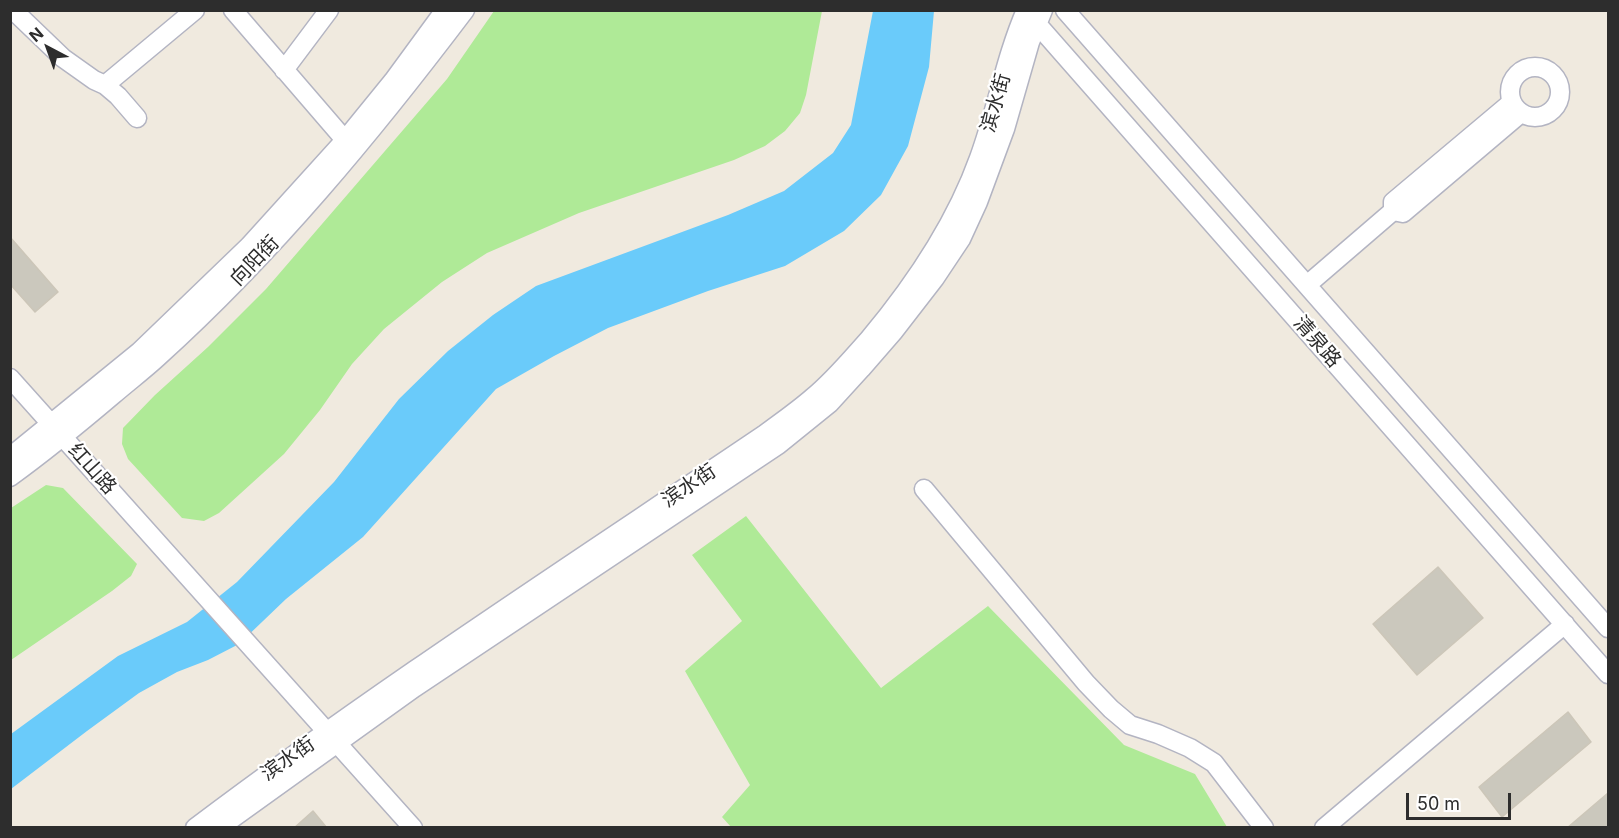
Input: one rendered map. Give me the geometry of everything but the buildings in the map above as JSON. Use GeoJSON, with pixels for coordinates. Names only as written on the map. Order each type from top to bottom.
{"type":"FeatureCollection","features":[{"type":"Feature","properties":{"kind":"street"},"geometry":{"type":"LineString","coordinates":[[13,10],[63,58],[93,80],[105,85],[137,117]]}},
{"type":"Feature","properties":{"kind":"street"},"geometry":{"type":"LineString","coordinates":[[105,85],[195,10]]}},
{"type":"Feature","properties":{"kind":"street"},"geometry":{"type":"LineString","coordinates":[[233,10],[345,140]]}},
{"type":"Feature","properties":{"kind":"street"},"geometry":{"type":"LineString","coordinates":[[284,70],[329,10]]}},
{"type":"Feature","properties":{"kind":"street","name":"向阳街"},"geometry":{"type":"LineString","coordinates":[[10,477],[249,246],[345,140],[393,81],[445,10]]}},
{"type":"Feature","properties":{"kind":"street","name":"向阳街"},"geometry":{"type":"LineString","coordinates":[[10,457],[58,431],[158,357],[271,245],[328,182],[378,124],[465,10]]}},
{"type":"Feature","properties":{"kind":"street","name":"清泉路"},"geometry":{"type":"LineString","coordinates":[[1065,10],[1608,628]]}},
{"type":"Feature","properties":{"kind":"street","name":"清泉路"},"geometry":{"type":"LineString","coordinates":[[1031,13],[1608,674]]}},
{"type":"Feature","properties":{"kind":"street","name":"滨水街"},"geometry":{"type":"LineString","coordinates":[[195,828],[261,777],[414,688],[778,445],[830,403],[894,331],[935,278],[961,239],[978,202],[1005,129],[1030,42],[1031,13]]}},
{"type":"Feature","properties":{"kind":"street"},"geometry":{"type":"LineString","coordinates":[[1306,285],[1393,210],[1402,213],[1516,107]]}},
{"type":"Feature","properties":{"kind":"street","name":"红山路"},"geometry":{"type":"LineString","coordinates":[[10,378],[413,828]]}},
{"type":"Feature","properties":{"kind":"street"},"geometry":{"type":"LineString","coordinates":[[924,489],[1086,683],[1111,709],[1131,725],[1190,748],[1214,763],[1264,828]]}},
{"type":"Feature","properties":{"kind":"street"},"geometry":{"type":"LineString","coordinates":[[1324,828],[1565,624]]}},
{"type":"Feature","properties":{"kind":"street","name":"滨水街"},"geometry":{"type":"LineString","coordinates":[[219,828],[332,737]]}},
{"type":"Feature","properties":{"kind":"green space"},"geometry":{"type":"Polygon","coordinates":[[[494,11],[822,11],[806,95],[800,113],[785,131],[765,146],[734,160],[579,213],[487,253],[442,282],[384,329],[352,364],[320,410],[284,454],[219,513],[204,521],[182,518],[128,459],[122,444],[123,428],[266,289],[447,79],[494,11]]]}},
{"type":"Feature","properties":{"kind":"green space"},"geometry":{"type":"Polygon","coordinates":[[[46,485],[63,488],[137,564],[131,576],[112,591],[11,660],[11,508],[46,485]]]}},
{"type":"Feature","properties":{"kind":"green space"},"geometry":{"type":"Polygon","coordinates":[[[746,516],[881,688],[988,606],[1124,745],[1195,774],[1227,827],[731,827],[722,817],[750,785],[685,671],[742,621],[692,555],[746,516]]]}},
{"type":"Feature","properties":{"kind":"water"},"geometry":{"type":"Polygon","coordinates":[[[873,11],[934,11],[929,67],[908,146],[881,195],[844,231],[785,266],[708,291],[608,328],[496,389],[363,537],[286,599],[239,644],[208,660],[177,672],[139,693],[11,789],[11,734],[118,656],[187,622],[237,582],[334,482],[399,399],[448,351],[493,315],[536,286],[728,215],[784,191],[833,153],[851,125],[873,11]]]}}]}
